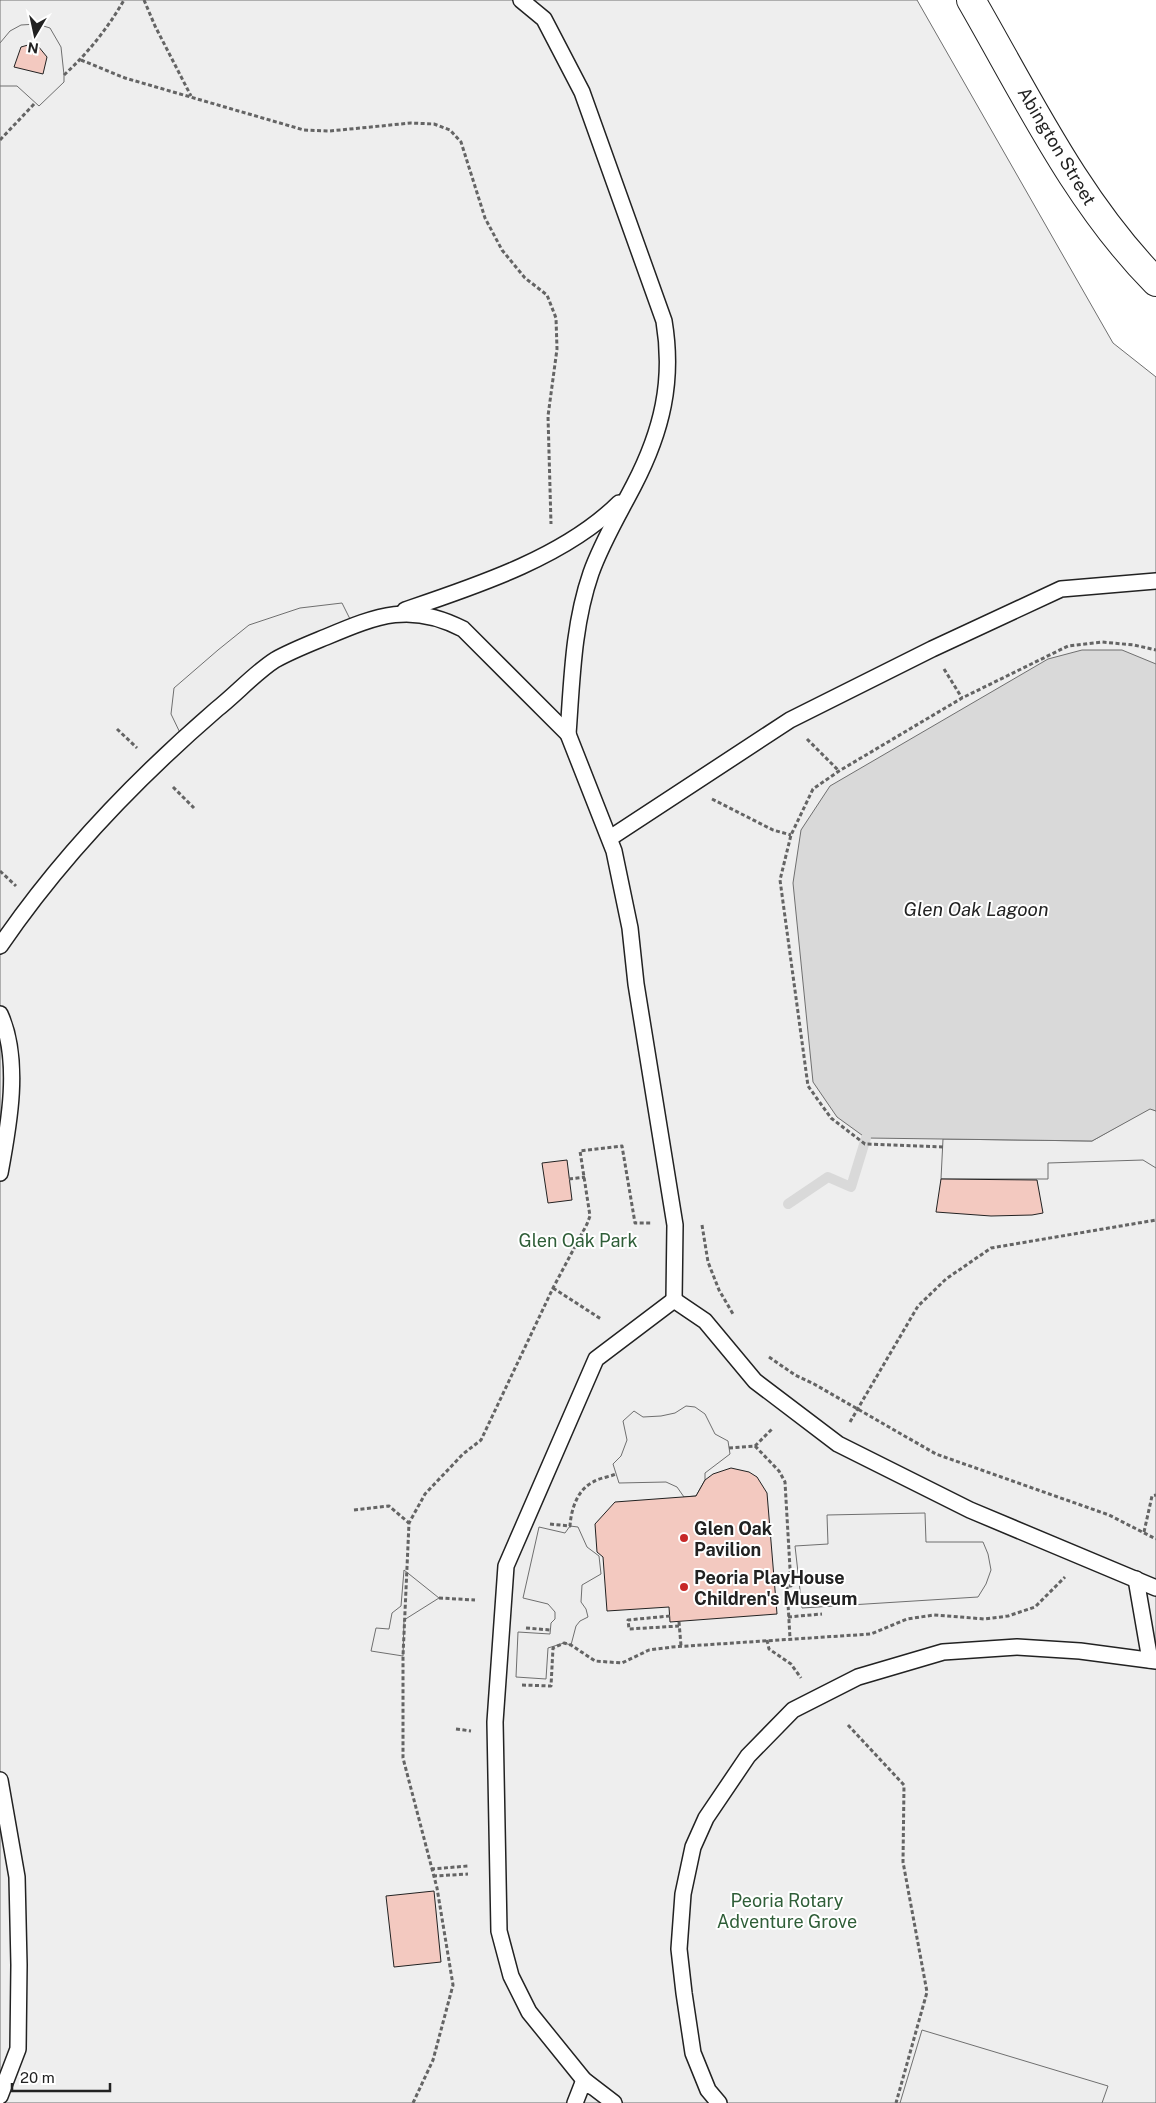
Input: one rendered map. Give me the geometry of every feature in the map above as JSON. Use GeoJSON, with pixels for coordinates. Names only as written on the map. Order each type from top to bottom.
{"type":"FeatureCollection","features":[{"type":"Feature","properties":{"kind":"street","name":"Abington Street"},"geometry":{"type":"LineString","coordinates":[[971,0],[1065,163],[1102,220],[1138,265],[1156,282]]}},
{"type":"Feature","properties":{"kind":"lane"},"geometry":{"type":"LineString","coordinates":[[522,0],[544,19],[582,92],[664,320],[668,348],[668,371],[664,408],[645,462],[591,573],[578,619],[568,734]]}},
{"type":"Feature","properties":{"kind":"lane"},"geometry":{"type":"LineString","coordinates":[[0,946],[60,868],[124,796],[183,739],[274,661],[353,625],[470,588],[551,551],[597,524],[630,493]]}},
{"type":"Feature","properties":{"kind":"lane"},"geometry":{"type":"LineString","coordinates":[[610,838],[790,720],[932,649],[1061,589],[1156,581]]}},
{"type":"Feature","properties":{"kind":"lane"},"geometry":{"type":"LineString","coordinates":[[389,615],[409,613],[428,615],[448,621],[463,629],[568,734],[610,838],[630,928],[636,984],[675,1225],[674,1300]]}},
{"type":"Feature","properties":{"kind":"lane"},"geometry":{"type":"LineString","coordinates":[[0,1014],[4,1023],[10,1053],[11,1087],[9,1124],[0,1173]]}},
{"type":"Feature","properties":{"kind":"lane"},"geometry":{"type":"LineString","coordinates":[[674,1300],[705,1321],[755,1381],[838,1444],[970,1510],[1156,1588]]}},
{"type":"Feature","properties":{"kind":"lane"},"geometry":{"type":"LineString","coordinates":[[604,2103],[529,2012],[511,1976],[498,1931],[495,1722],[506,1566],[596,1359],[674,1300]]}},
{"type":"Feature","properties":{"kind":"lane"},"geometry":{"type":"LineString","coordinates":[[718,2103],[708,2090],[692,2044],[679,1949],[682,1894],[693,1847],[706,1818],[748,1756],[793,1710],[858,1677],[943,1652],[1016,1647],[1080,1651],[1153,1660],[1136,1579]]}},
{"type":"Feature","properties":{"kind":"lane"},"geometry":{"type":"LineString","coordinates":[[0,1780],[17,1877],[19,1965],[18,2049],[0,2096]]}},
{"type":"Feature","properties":{"kind":"lane"},"geometry":{"type":"LineString","coordinates":[[575,2103],[584,2080]]}},
{"type":"Feature","properties":{"kind":"lane"},"geometry":{"type":"LineString","coordinates":[[584,2080],[614,2103]]}},
{"type":"Feature","properties":{"kind":"path"},"geometry":{"type":"LineString","coordinates":[[64,75],[80,60],[111,22],[124,0]]}},
{"type":"Feature","properties":{"kind":"path"},"geometry":{"type":"LineString","coordinates":[[144,0],[155,26],[191,96]]}},
{"type":"Feature","properties":{"kind":"path"},"geometry":{"type":"LineString","coordinates":[[80,60],[125,78],[304,130],[330,131],[411,123],[434,124],[450,130],[461,142],[485,218],[502,250],[525,278],[547,295],[556,318],[557,349],[548,416],[551,551]]}},
{"type":"Feature","properties":{"kind":"path"},"geometry":{"type":"LineString","coordinates":[[0,140],[35,102]]}},
{"type":"Feature","properties":{"kind":"path"},"geometry":{"type":"LineString","coordinates":[[942,1146],[864,1144],[831,1118],[808,1086],[780,880],[791,835],[813,788],[962,698],[1068,646],[1102,642],[1134,645],[1156,650]]}},
{"type":"Feature","properties":{"kind":"path"},"geometry":{"type":"LineString","coordinates":[[932,649],[962,698]]}},
{"type":"Feature","properties":{"kind":"path"},"geometry":{"type":"LineString","coordinates":[[790,720],[839,771]]}},
{"type":"Feature","properties":{"kind":"path"},"geometry":{"type":"LineString","coordinates":[[117,730],[138,748]]}},
{"type":"Feature","properties":{"kind":"path"},"geometry":{"type":"LineString","coordinates":[[173,787],[194,808]]}},
{"type":"Feature","properties":{"kind":"path"},"geometry":{"type":"LineString","coordinates":[[726,808],[774,830],[791,835]]}},
{"type":"Feature","properties":{"kind":"path"},"geometry":{"type":"LineString","coordinates":[[413,2103],[433,2060],[453,1985],[433,1876],[403,1758],[403,1656],[408,1523],[425,1494],[463,1454],[481,1440],[553,1288],[590,1216],[580,1151],[622,1146],[635,1223],[654,1223]]}},
{"type":"Feature","properties":{"kind":"path"},"geometry":{"type":"LineString","coordinates":[[569,1179],[585,1177]]}},
{"type":"Feature","properties":{"kind":"path"},"geometry":{"type":"LineString","coordinates":[[857,1410],[918,1306],[946,1279],[991,1248],[1156,1220]]}},
{"type":"Feature","properties":{"kind":"path"},"geometry":{"type":"LineString","coordinates":[[702,1225],[708,1262],[719,1290],[736,1318]]}},
{"type":"Feature","properties":{"kind":"path"},"geometry":{"type":"LineString","coordinates":[[553,1288],[601,1319]]}},
{"type":"Feature","properties":{"kind":"path"},"geometry":{"type":"LineString","coordinates":[[764,1351],[795,1375],[936,1454],[1109,1515],[1156,1538]]}},
{"type":"Feature","properties":{"kind":"path"},"geometry":{"type":"LineString","coordinates":[[729,1448],[755,1446],[772,1429]]}},
{"type":"Feature","properties":{"kind":"path"},"geometry":{"type":"LineString","coordinates":[[755,1446],[779,1471],[785,1482],[791,1586],[787,1586],[790,1638]]}},
{"type":"Feature","properties":{"kind":"path"},"geometry":{"type":"LineString","coordinates":[[542,1523],[570,1526],[577,1497],[592,1482],[616,1474]]}},
{"type":"Feature","properties":{"kind":"path"},"geometry":{"type":"LineString","coordinates":[[1144,1532],[1152,1496],[1156,1495]]}},
{"type":"Feature","properties":{"kind":"path"},"geometry":{"type":"LineString","coordinates":[[354,1510],[389,1506],[408,1523]]}},
{"type":"Feature","properties":{"kind":"path"},"geometry":{"type":"LineString","coordinates":[[515,1684],[551,1686],[553,1648],[564,1643],[571,1645],[595,1661],[622,1663],[649,1650],[682,1646],[871,1634],[907,1619],[934,1615],[985,1619],[1008,1616],[1035,1607],[1067,1575]]}},
{"type":"Feature","properties":{"kind":"path"},"geometry":{"type":"LineString","coordinates":[[439,1598],[475,1600]]}},
{"type":"Feature","properties":{"kind":"path"},"geometry":{"type":"LineString","coordinates":[[788,1617],[822,1614]]}},
{"type":"Feature","properties":{"kind":"path"},"geometry":{"type":"LineString","coordinates":[[670,1616],[628,1620],[629,1629],[679,1624],[682,1646]]}},
{"type":"Feature","properties":{"kind":"path"},"geometry":{"type":"LineString","coordinates":[[523,1632],[523,1628],[550,1630]]}},
{"type":"Feature","properties":{"kind":"path"},"geometry":{"type":"LineString","coordinates":[[767,1640],[769,1649],[791,1664],[806,1685]]}},
{"type":"Feature","properties":{"kind":"path"},"geometry":{"type":"LineString","coordinates":[[848,1725],[904,1785],[903,1862],[927,1992],[896,2103]]}},
{"type":"Feature","properties":{"kind":"path"},"geometry":{"type":"LineString","coordinates":[[456,1729],[472,1731]]}},
{"type":"Feature","properties":{"kind":"path"},"geometry":{"type":"LineString","coordinates":[[431,1869],[468,1866]]}},
{"type":"Feature","properties":{"kind":"path"},"geometry":{"type":"LineString","coordinates":[[433,1876],[468,1874]]}},
{"type":"Feature","properties":{"kind":"green space","name":"Glen Oak Park"},"geometry":{"type":"Polygon","coordinates":[[[0,0],[917,0],[1113,343],[1156,377],[1156,2103],[0,2103],[0,0]]]}},
{"type":"Feature","properties":{"kind":"shaded area"},"geometry":{"type":"Polygon","coordinates":[[[37,24],[50,28],[61,47],[64,75],[64,82],[39,106],[17,86],[0,86],[0,43],[10,31],[21,25],[37,24]]]}},
{"type":"Feature","properties":{"kind":"shaded area"},"geometry":{"type":"Polygon","coordinates":[[[342,603],[353,625],[274,661],[183,739],[171,714],[174,688],[218,650],[249,625],[300,608],[342,603]]]}},
{"type":"Feature","properties":{"kind":"shaded area"},"geometry":{"type":"Polygon","coordinates":[[[1150,1108],[1156,1111],[1156,1168],[1143,1160],[1048,1163],[1048,1179],[941,1179],[943,1139],[1092,1141],[1150,1108]]]}},
{"type":"Feature","properties":{"kind":"shaded area"},"geometry":{"type":"Polygon","coordinates":[[[686,1406],[695,1407],[705,1414],[715,1434],[728,1441],[730,1454],[705,1473],[705,1480],[696,1496],[684,1497],[677,1487],[666,1482],[619,1483],[613,1464],[621,1456],[627,1440],[623,1421],[634,1411],[643,1417],[661,1416],[675,1413],[686,1406]]]}},
{"type":"Feature","properties":{"kind":"shaded area"},"geometry":{"type":"Polygon","coordinates":[[[925,1513],[926,1542],[983,1542],[988,1554],[991,1570],[986,1584],[978,1597],[802,1608],[795,1546],[828,1544],[827,1515],[925,1513]]]}},
{"type":"Feature","properties":{"kind":"shaded area"},"geometry":{"type":"Polygon","coordinates":[[[570,1526],[578,1527],[587,1547],[599,1556],[601,1574],[582,1585],[581,1602],[586,1609],[588,1617],[580,1621],[576,1626],[571,1645],[564,1643],[548,1648],[546,1679],[516,1677],[518,1632],[550,1634],[551,1623],[555,1619],[555,1612],[548,1604],[523,1598],[539,1527],[565,1533],[570,1526]]]}},
{"type":"Feature","properties":{"kind":"shaded area"},"geometry":{"type":"Polygon","coordinates":[[[404,1570],[439,1598],[404,1620],[403,1656],[371,1651],[376,1628],[389,1629],[392,1613],[401,1606],[404,1570]]]}},
{"type":"Feature","properties":{"kind":"shaded area"},"geometry":{"type":"Polygon","coordinates":[[[922,2030],[1108,2086],[1102,2103],[900,2103],[922,2030]]]}},
{"type":"Feature","properties":{"kind":"water","name":"Glen Oak Lagoon"},"geometry":{"type":"Polygon","coordinates":[[[1082,650],[1122,650],[1156,664],[1156,1111],[1150,1109],[1092,1141],[866,1138],[837,1117],[813,1082],[793,883],[801,830],[830,786],[1048,659],[1082,650]]]}},
{"type":"Feature","properties":{"kind":"building"},"geometry":{"type":"Polygon","coordinates":[[[28,45],[38,46],[47,57],[43,74],[14,67],[21,47],[28,45]]]}},
{"type":"Feature","properties":{"kind":"building"},"geometry":{"type":"Polygon","coordinates":[[[567,1160],[572,1200],[548,1203],[542,1163],[567,1160]]]}},
{"type":"Feature","properties":{"kind":"building"},"geometry":{"type":"Polygon","coordinates":[[[941,1179],[1037,1180],[1043,1213],[991,1216],[936,1212],[941,1179]]]}},
{"type":"Feature","properties":{"kind":"building","name":"Glen Oak Pavilion"},"geometry":{"type":"Polygon","coordinates":[[[731,1468],[749,1472],[757,1477],[767,1493],[777,1614],[670,1622],[669,1607],[607,1611],[603,1557],[597,1552],[595,1524],[615,1502],[696,1496],[705,1480],[713,1474],[731,1468]]]}},
{"type":"Feature","properties":{"kind":"building"},"geometry":{"type":"Polygon","coordinates":[[[434,1891],[441,1962],[394,1967],[386,1896],[434,1891]]]}},
{"type":"Feature","properties":{"kind":"waterway"},"geometry":{"type":"LineString","coordinates":[[788,1204],[828,1177],[851,1187],[866,1138]]}},
{"type":"Feature","properties":{"kind":"place","name":"Glen Oak Pavilion"},"geometry":{"type":"Point","coordinates":[684,1538]}},
{"type":"Feature","properties":{"kind":"place","name":"Peoria PlayHouse Children's Museum"},"geometry":{"type":"Point","coordinates":[684,1587]}},
{"type":"Feature","properties":{"kind":"park label","name":"Peoria Rotary Adventure Grove"},"geometry":{"type":"Point","coordinates":[787,1910]}}]}
